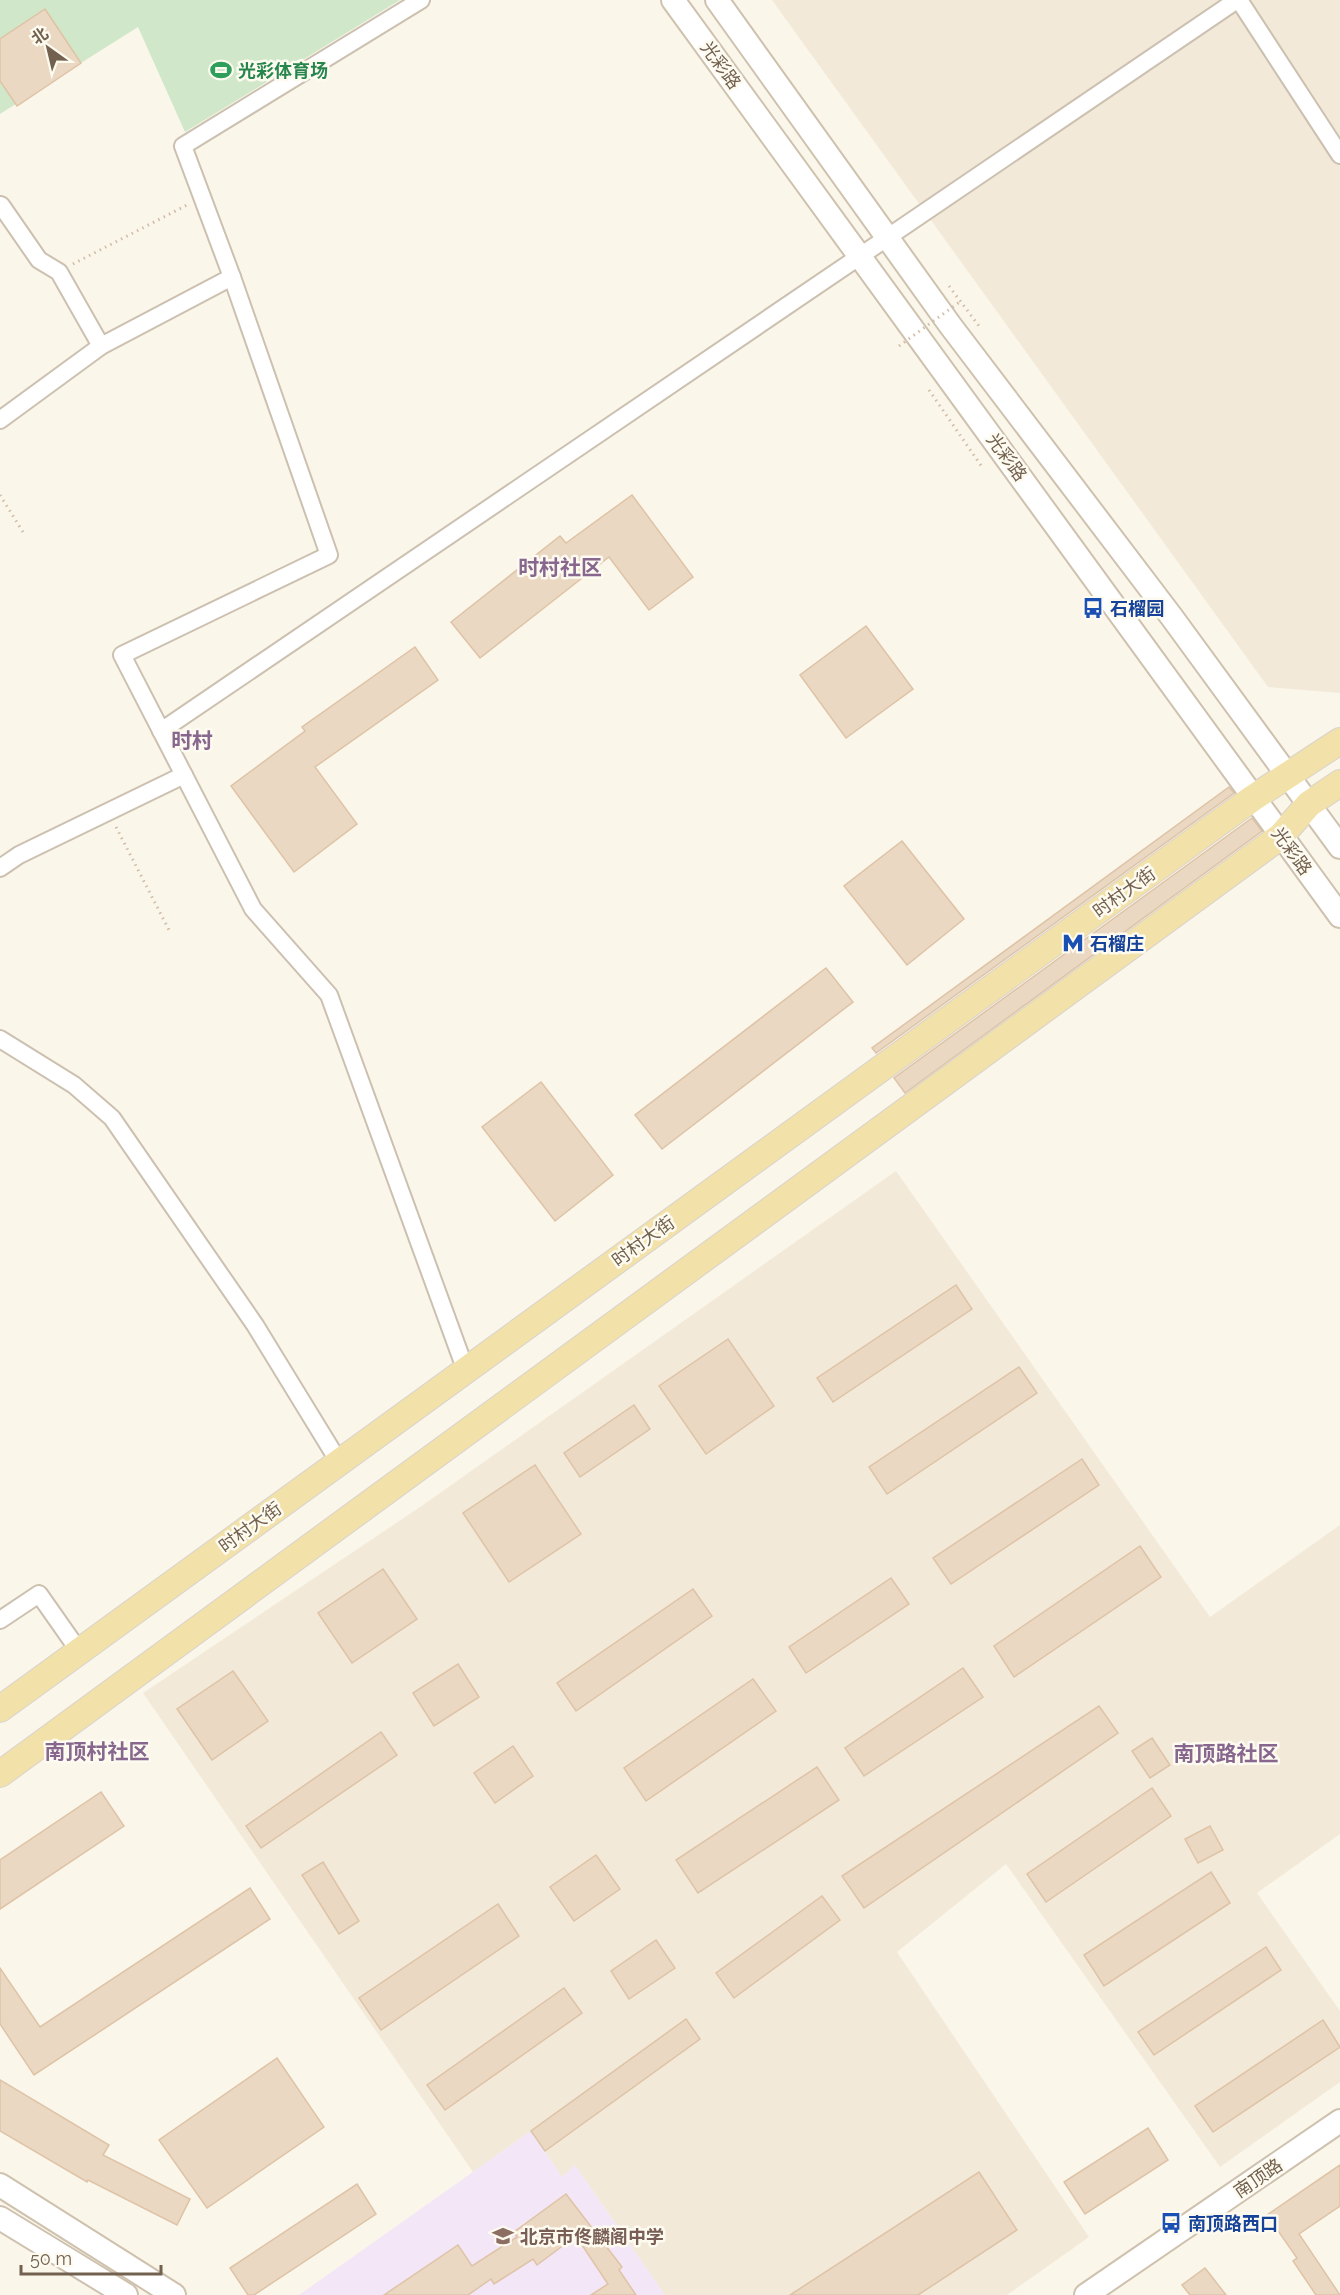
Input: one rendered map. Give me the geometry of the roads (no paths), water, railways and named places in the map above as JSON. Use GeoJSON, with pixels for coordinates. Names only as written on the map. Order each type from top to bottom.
{"type":"FeatureCollection","features":[{"type":"Feature","properties":{"kind":"main road","name":"光彩路"},"geometry":{"type":"LineString","coordinates":[[673,0],[1340,916]]}},
{"type":"Feature","properties":{"kind":"main road","name":"光彩路"},"geometry":{"type":"LineString","coordinates":[[717,0],[888,238],[1340,847]]}},
{"type":"Feature","properties":{"kind":"main road","name":"时村大街"},"geometry":{"type":"LineString","coordinates":[[0,1708],[1253,798],[1340,741]]}},
{"type":"Feature","properties":{"kind":"main road"},"geometry":{"type":"LineString","coordinates":[[0,1774],[1281,836],[1309,804],[1340,783]]}},
{"type":"Feature","properties":{"kind":"main road","name":"南顶路"},"geometry":{"type":"LineString","coordinates":[[1086,2295],[1340,2121]]}},
{"type":"Feature","properties":{"kind":"main road"},"geometry":{"type":"LineString","coordinates":[[0,2185],[174,2295]]}},
{"type":"Feature","properties":{"kind":"main road"},"geometry":{"type":"LineString","coordinates":[[0,2218],[126,2295]]}},
{"type":"Feature","properties":{"kind":"street"},"geometry":{"type":"LineString","coordinates":[[421,0],[183,146],[232,277],[329,555],[122,655],[253,909],[329,995],[465,1371]]}},
{"type":"Feature","properties":{"kind":"street"},"geometry":{"type":"LineString","coordinates":[[161,731],[1238,0],[1340,155]]}},
{"type":"Feature","properties":{"kind":"street"},"geometry":{"type":"LineString","coordinates":[[1,205],[39,260],[58,272],[101,346]]}},
{"type":"Feature","properties":{"kind":"street"},"geometry":{"type":"LineString","coordinates":[[0,420],[101,346],[232,277]]}},
{"type":"Feature","properties":{"kind":"street"},"geometry":{"type":"LineString","coordinates":[[0,867],[19,855],[184,775]]}},
{"type":"Feature","properties":{"kind":"street"},"geometry":{"type":"LineString","coordinates":[[0,1039],[74,1085],[112,1118],[255,1325],[339,1462]]}},
{"type":"Feature","properties":{"kind":"street"},"geometry":{"type":"LineString","coordinates":[[0,1620],[39,1594],[79,1651]]}},
{"type":"Feature","properties":{"kind":"place","name":"光彩体育场"},"geometry":{"type":"Point","coordinates":[221,70]}},
{"type":"Feature","properties":{"kind":"place","name":"石榴园"},"geometry":{"type":"Point","coordinates":[1093,608]}},
{"type":"Feature","properties":{"kind":"place","name":"石榴庄"},"geometry":{"type":"Point","coordinates":[1073,943]}},
{"type":"Feature","properties":{"kind":"place","name":"南顶路西口"},"geometry":{"type":"Point","coordinates":[1171,2223]}},
{"type":"Feature","properties":{"kind":"place","name":"北京市佟麟阁中学"},"geometry":{"type":"Point","coordinates":[503,2236]}},
{"type":"Feature","properties":{"kind":"district","name":"时村社区"},"geometry":{"type":"Point","coordinates":[560,567]}},
{"type":"Feature","properties":{"kind":"district","name":"时村"},"geometry":{"type":"Point","coordinates":[192,740]}},
{"type":"Feature","properties":{"kind":"district","name":"南顶村社区"},"geometry":{"type":"Point","coordinates":[97,1751]}},
{"type":"Feature","properties":{"kind":"district","name":"南顶路社区"},"geometry":{"type":"Point","coordinates":[1226,1753]}}]}
